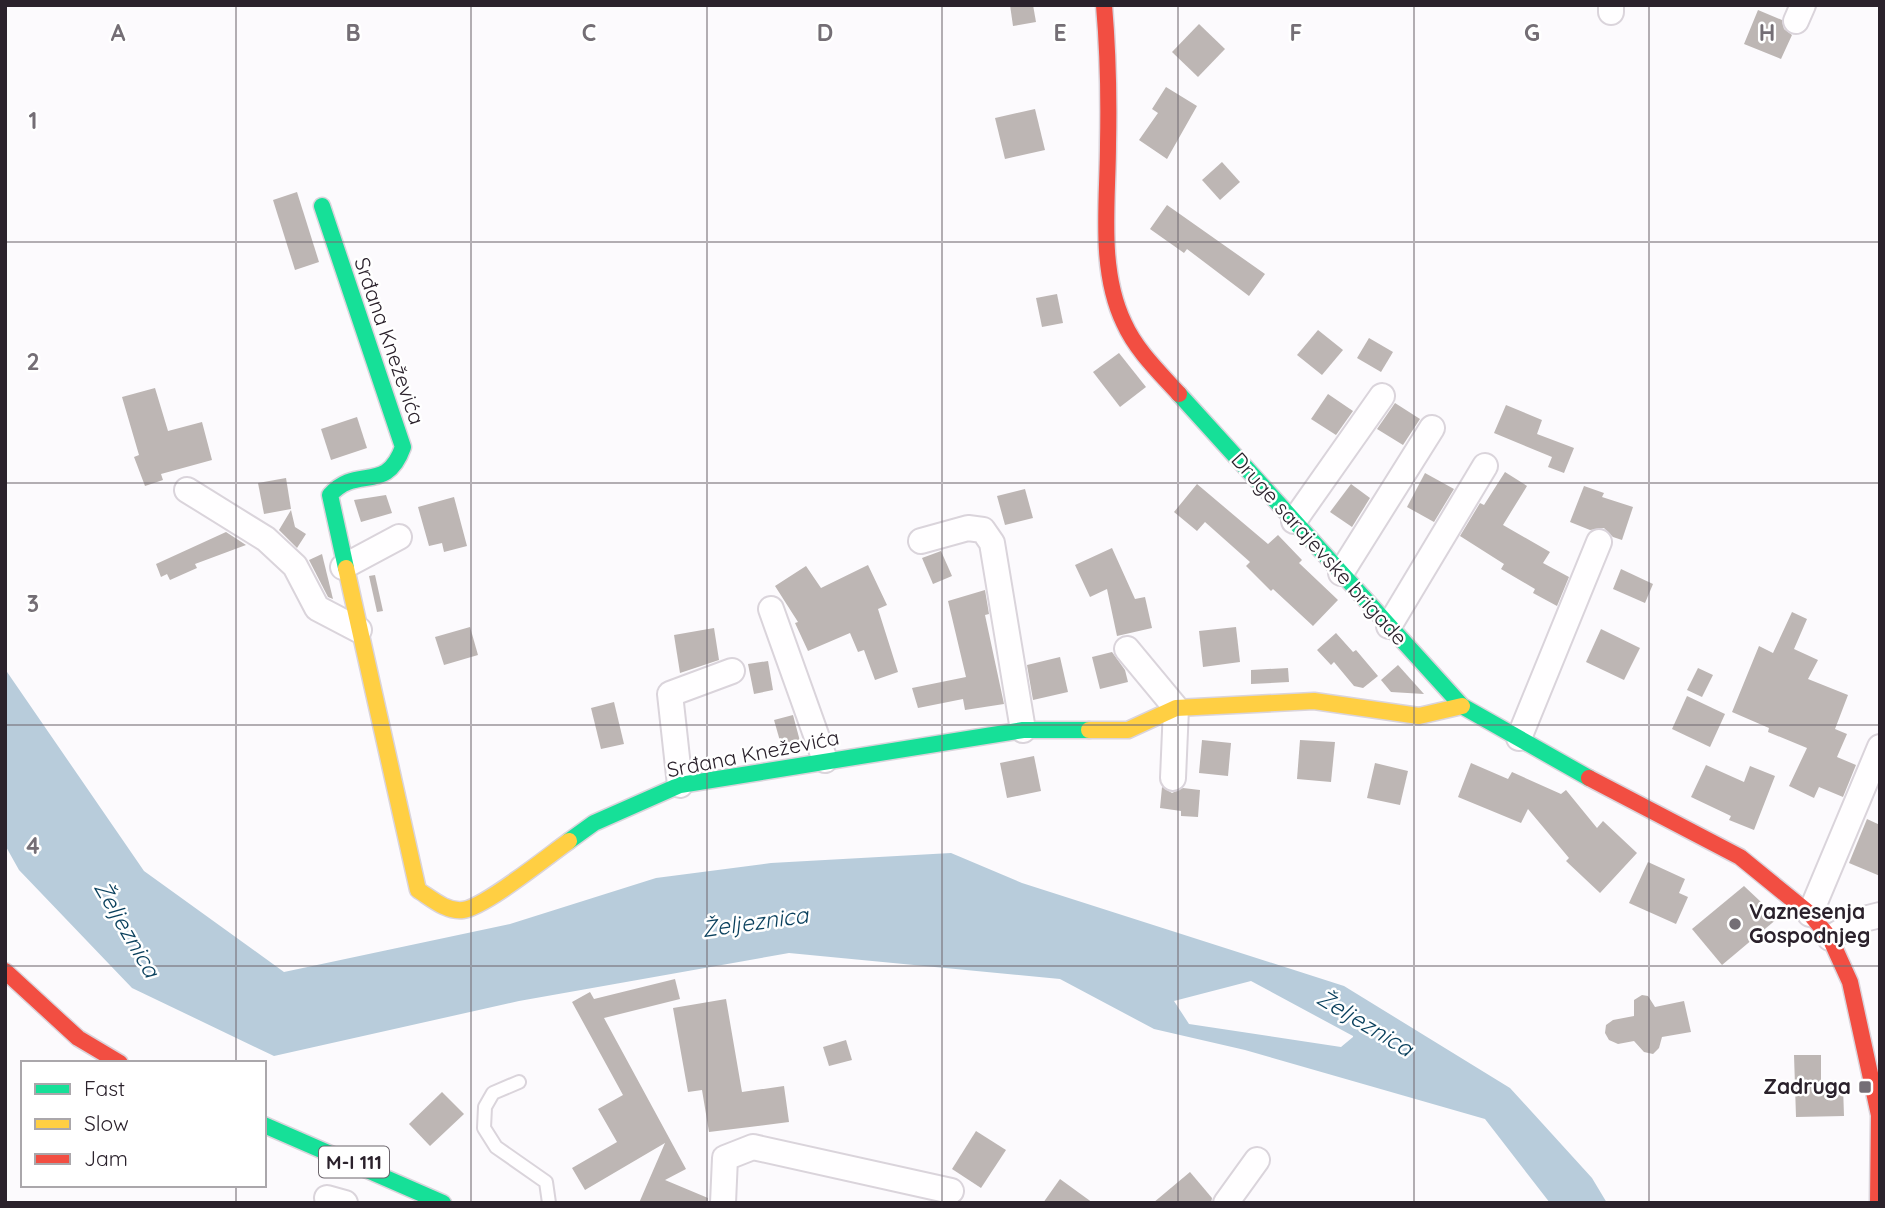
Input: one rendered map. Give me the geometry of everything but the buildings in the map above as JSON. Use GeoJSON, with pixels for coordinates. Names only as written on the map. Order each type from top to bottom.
{"type":"FeatureCollection","features":[{"type":"Feature","properties":{"kind":"main road","name":"Druge sarajevske brigade"},"geometry":{"type":"LineString","coordinates":[[1104,5],[1110,71],[1107,251],[1112,292],[1124,324],[1144,355],[1462,706],[1740,858],[1810,914],[1830,938],[1850,982],[1877,1103],[1878,1203]]}},
{"type":"Feature","properties":{"kind":"main road","name":"Srđana Kneževića"},"geometry":{"type":"LineString","coordinates":[[322,206],[403,447],[400,462],[390,474],[342,483],[330,495],[343,567],[418,890],[442,906],[463,910],[495,893],[594,823],[680,785],[1023,730],[1128,730],[1176,708],[1314,701],[1419,716],[1462,706]]}},
{"type":"Feature","properties":{"kind":"main road"},"geometry":{"type":"LineString","coordinates":[[5,971],[78,1038],[117,1061]]}},
{"type":"Feature","properties":{"kind":"main road","name":"M-I 111"},"geometry":{"type":"LineString","coordinates":[[266,1126],[443,1203]]}},
{"type":"Feature","properties":{"kind":"street"},"geometry":{"type":"LineString","coordinates":[[1294,521],[1382,396]]}},
{"type":"Feature","properties":{"kind":"street"},"geometry":{"type":"LineString","coordinates":[[1341,573],[1432,428]]}},
{"type":"Feature","properties":{"kind":"street"},"geometry":{"type":"LineString","coordinates":[[1390,626],[1485,466]]}},
{"type":"Feature","properties":{"kind":"street"},"geometry":{"type":"LineString","coordinates":[[187,490],[266,539],[295,566],[317,608],[359,630]]}},
{"type":"Feature","properties":{"kind":"street"},"geometry":{"type":"LineString","coordinates":[[921,541],[968,528],[983,530],[992,543],[1023,730]]}},
{"type":"Feature","properties":{"kind":"street"},"geometry":{"type":"LineString","coordinates":[[343,567],[400,537]]}},
{"type":"Feature","properties":{"kind":"street"},"geometry":{"type":"LineString","coordinates":[[1519,738],[1599,542]]}},
{"type":"Feature","properties":{"kind":"street"},"geometry":{"type":"LineString","coordinates":[[771,609],[825,760]]}},
{"type":"Feature","properties":{"kind":"street"},"geometry":{"type":"LineString","coordinates":[[1127,649],[1176,708],[1173,778]]}},
{"type":"Feature","properties":{"kind":"street"},"geometry":{"type":"LineString","coordinates":[[680,785],[670,694],[732,671]]}},
{"type":"Feature","properties":{"kind":"street"},"geometry":{"type":"LineString","coordinates":[[1810,914],[1880,747]]}},
{"type":"Feature","properties":{"kind":"street"},"geometry":{"type":"LineString","coordinates":[[1830,938],[1860,920],[1880,915]]}},
{"type":"Feature","properties":{"kind":"street"},"geometry":{"type":"LineString","coordinates":[[723,1203],[724,1158],[752,1147],[951,1191]]}},
{"type":"Feature","properties":{"kind":"street"},"geometry":{"type":"LineString","coordinates":[[1226,1203],[1257,1160]]}},
{"type":"Feature","properties":{"kind":"lane"},"geometry":{"type":"LineString","coordinates":[[519,1083],[493,1093],[485,1107],[484,1128],[496,1147],[546,1182],[549,1203]]}},
{"type":"Feature","properties":{"kind":"water","name":"Željeznica"},"geometry":{"type":"Polygon","coordinates":[[[5,669],[144,871],[284,972],[510,924],[656,878],[771,863],[951,853],[1022,883],[1344,986],[1510,1088],[1592,1178],[1607,1203],[1550,1203],[1485,1119],[1245,1050],[1154,1029],[1060,979],[789,953],[519,1001],[274,1056],[132,988],[19,870],[5,845],[5,669]],[[1251,981],[1174,1001],[1189,1024],[1341,1047],[1353,1036],[1251,981]]]}},
{"type":"Feature","properties":{"kind":"traffic: fast"},"geometry":{"type":"LineString","coordinates":[[322,206],[403,447],[396,462],[388,470],[380,475],[350,481],[330,495],[346,568]]}},
{"type":"Feature","properties":{"kind":"traffic: fast"},"geometry":{"type":"LineString","coordinates":[[1179,394],[1462,706],[1589,778]]}},
{"type":"Feature","properties":{"kind":"traffic: fast"},"geometry":{"type":"LineString","coordinates":[[569,841],[594,823],[680,785],[1023,730],[1089,730]]}},
{"type":"Feature","properties":{"kind":"traffic: fast"},"geometry":{"type":"LineString","coordinates":[[266,1126],[443,1203]]}},
{"type":"Feature","properties":{"kind":"traffic: slow"},"geometry":{"type":"LineString","coordinates":[[346,568],[418,890],[451,909],[473,907],[501,891],[569,841]]}},
{"type":"Feature","properties":{"kind":"traffic: slow"},"geometry":{"type":"LineString","coordinates":[[1089,730],[1128,730],[1176,708],[1314,701],[1419,716],[1462,706]]}},
{"type":"Feature","properties":{"kind":"traffic: jam"},"geometry":{"type":"LineString","coordinates":[[1104,5],[1108,91],[1106,235],[1111,280],[1116,302],[1129,333],[1148,360],[1179,394]]}},
{"type":"Feature","properties":{"kind":"traffic: jam"},"geometry":{"type":"LineString","coordinates":[[1589,778],[1740,857],[1810,914],[1830,938],[1850,982],[1879,1115],[1878,1203]]}},
{"type":"Feature","properties":{"kind":"traffic: jam"},"geometry":{"type":"LineString","coordinates":[[5,971],[78,1038],[117,1061]]}},
{"type":"Feature","properties":{"kind":"place","name":"Vaznesenja Gospodnjeg"},"geometry":{"type":"Point","coordinates":[1735,924]}},
{"type":"Feature","properties":{"kind":"place","name":"Zadruga"},"geometry":{"type":"Point","coordinates":[1865,1087]}}]}
